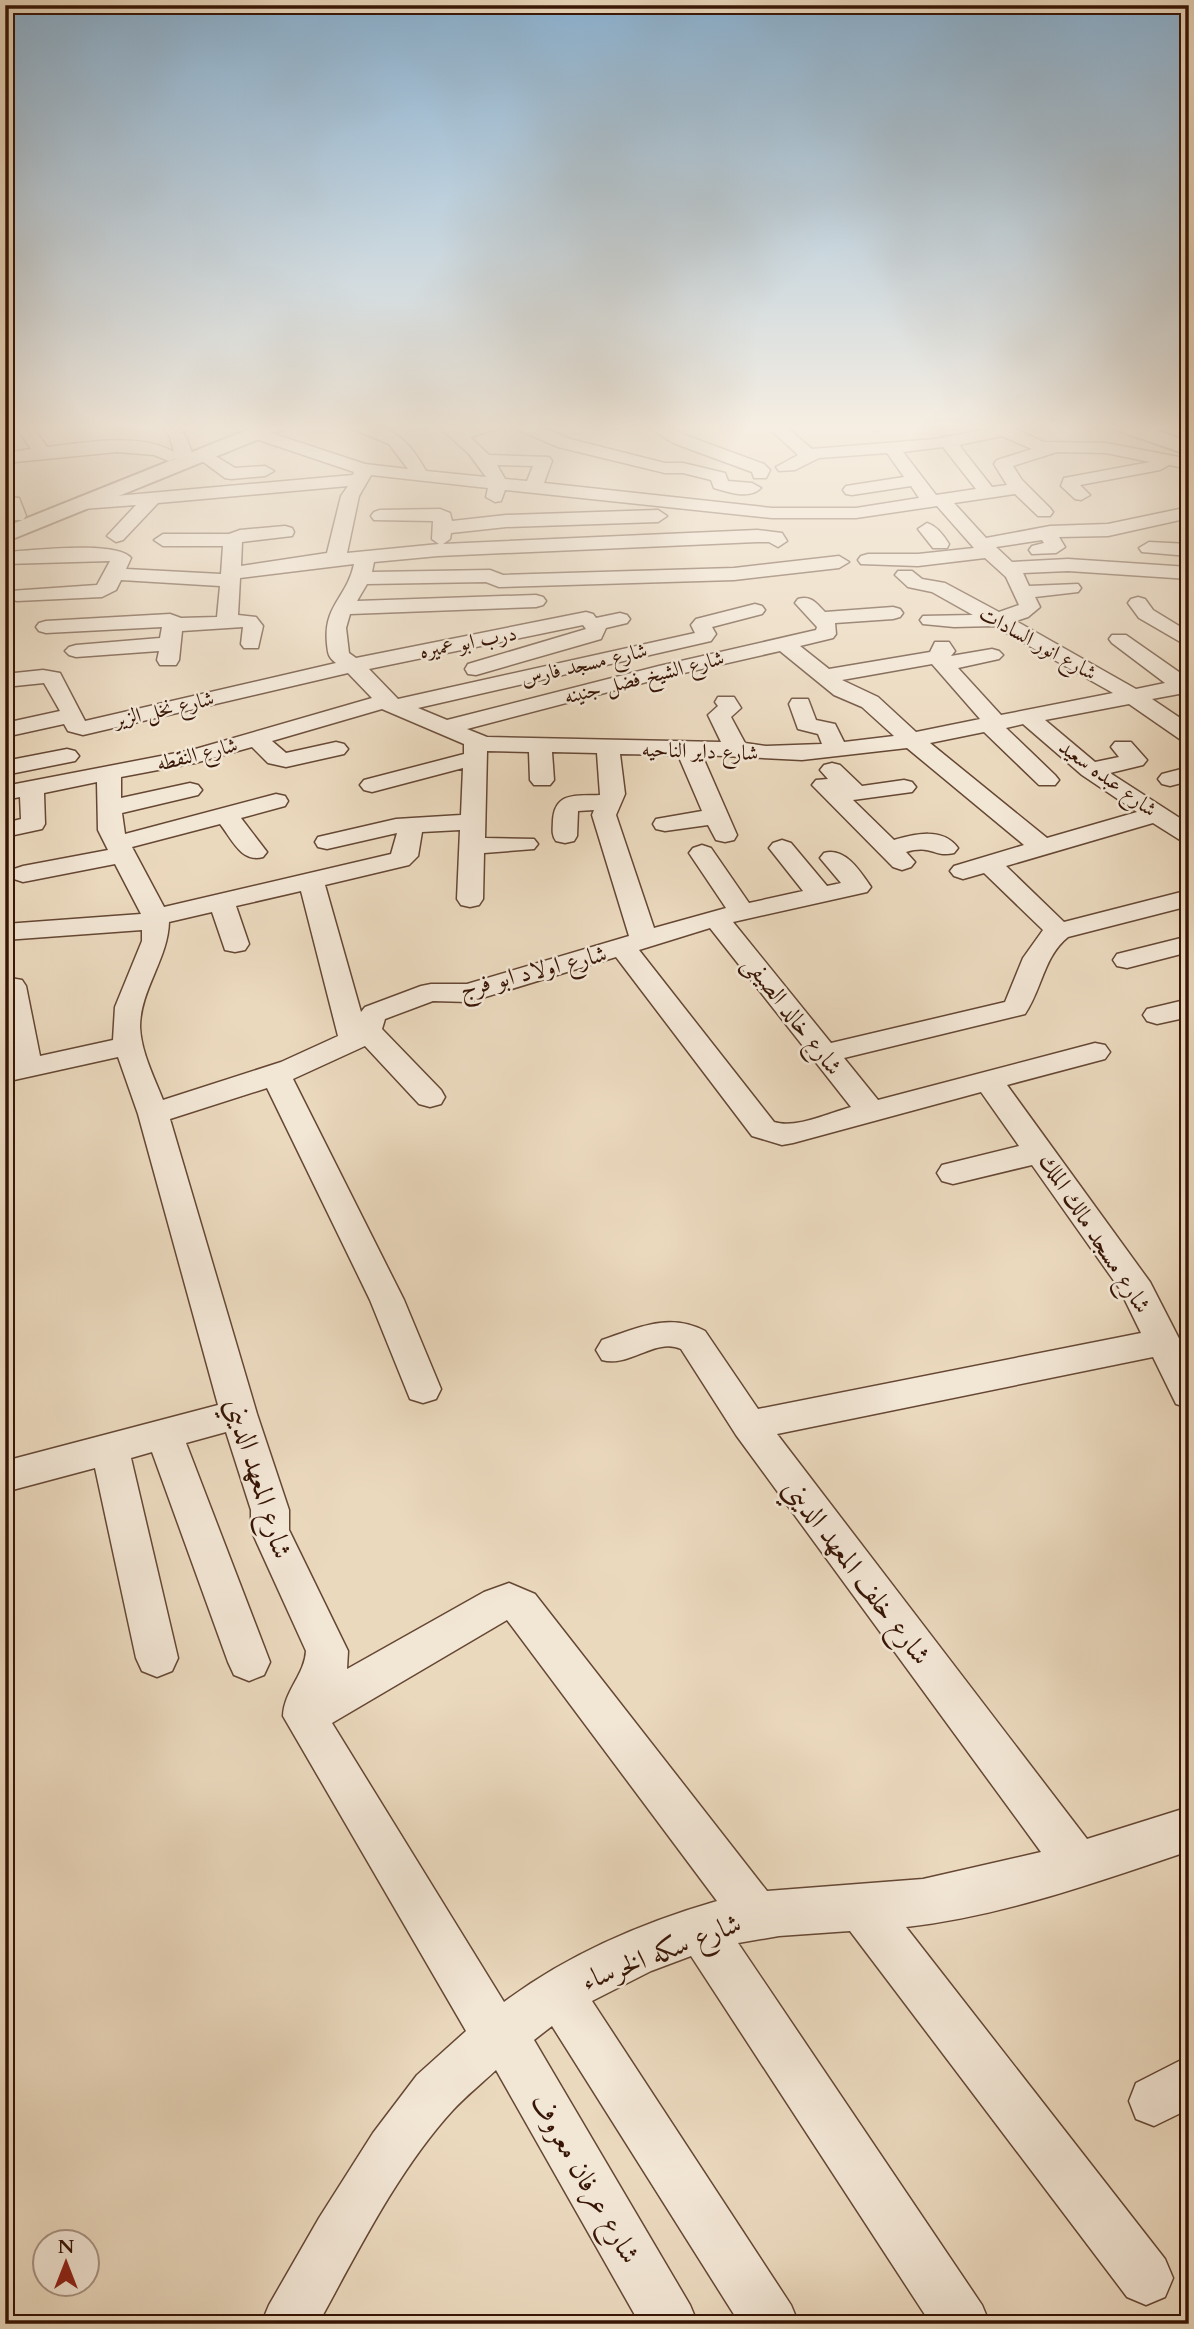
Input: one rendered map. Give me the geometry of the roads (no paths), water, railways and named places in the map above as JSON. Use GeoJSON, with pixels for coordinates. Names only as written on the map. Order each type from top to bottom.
{"type":"FeatureCollection","features":[{"type":"Feature","properties":{"kind":"street"},"geometry":{"type":"LineString","coordinates":[[130,533],[116,555],[109,586],[102,591],[15,604],[15,557],[116,555],[277,533]]}},
{"type":"Feature","properties":{"kind":"street"},"geometry":{"type":"LineString","coordinates":[[333,560],[343,533]]}},
{"type":"Feature","properties":{"kind":"street"},"geometry":{"type":"LineString","coordinates":[[432,550],[434,542],[442,538],[443,533]]}},
{"type":"Feature","properties":{"kind":"street"},"geometry":{"type":"LineString","coordinates":[[363,568],[432,550],[599,533]]}},
{"type":"Feature","properties":{"kind":"street"},"geometry":{"type":"LineString","coordinates":[[726,533],[775,537],[778,541]]}},
{"type":"Feature","properties":{"kind":"street"},"geometry":{"type":"LineString","coordinates":[[930,533],[940,544]]}},
{"type":"Feature","properties":{"kind":"street"},"geometry":{"type":"LineString","coordinates":[[930,620],[973,621],[1028,610],[1029,602],[1009,568],[971,533]]}},
{"type":"Feature","properties":{"kind":"street"},"geometry":{"type":"LineString","coordinates":[[868,561],[918,560],[961,554],[986,548],[1012,537],[1043,542],[1093,533]]}},
{"type":"Feature","properties":{"kind":"street"},"geometry":{"type":"LineString","coordinates":[[227,622],[233,540]]}},
{"type":"Feature","properties":{"kind":"street"},"geometry":{"type":"LineString","coordinates":[[896,547],[940,544],[950,546],[961,554]]}},
{"type":"Feature","properties":{"kind":"street"},"geometry":{"type":"LineString","coordinates":[[116,555],[231,584]]}},
{"type":"Feature","properties":{"kind":"street"},"geometry":{"type":"LineString","coordinates":[[490,576],[491,573],[505,570],[740,557]]}},
{"type":"Feature","properties":{"kind":"street"},"geometry":{"type":"LineString","coordinates":[[196,599],[231,584],[333,560],[363,568],[490,576],[499,581],[722,575],[839,562]]}},
{"type":"Feature","properties":{"kind":"street","name":"شارع داير الناحيه"},"geometry":{"type":"LineString","coordinates":[[363,568],[342,608],[336,628],[339,655],[365,676],[390,704],[444,728],[476,750],[540,746],[687,748],[752,756],[824,751],[911,740],[1134,695],[1187,687]]}},
{"type":"Feature","properties":{"kind":"street"},"geometry":{"type":"LineString","coordinates":[[1009,568],[1130,586],[1189,573]]}},
{"type":"Feature","properties":{"kind":"street"},"geometry":{"type":"LineString","coordinates":[[722,575],[733,595]]}},
{"type":"Feature","properties":{"kind":"street","name":"شارع انور السادات"},"geometry":{"type":"LineString","coordinates":[[905,575],[916,585],[957,593],[995,618],[1134,695],[1189,735]]}},
{"type":"Feature","properties":{"kind":"street"},"geometry":{"type":"LineString","coordinates":[[1024,592],[1072,578]]}},
{"type":"Feature","properties":{"kind":"street"},"geometry":{"type":"LineString","coordinates":[[1130,586],[1146,614],[1178,637],[1189,641]]}},
{"type":"Feature","properties":{"kind":"street"},"geometry":{"type":"LineString","coordinates":[[1165,589],[1189,590]]}},
{"type":"Feature","properties":{"kind":"street","name":"شارع الشيخ فضل جنينه"},"geometry":{"type":"LineString","coordinates":[[444,728],[648,675],[783,644],[824,623],[897,611],[957,593]]}},
{"type":"Feature","properties":{"kind":"street","name":"درب ابو عميره"},"geometry":{"type":"LineString","coordinates":[[342,608],[575,604],[436,640],[350,666]]}},
{"type":"Feature","properties":{"kind":"street"},"geometry":{"type":"LineString","coordinates":[[1117,609],[1159,621],[1189,621]]}},
{"type":"Feature","properties":{"kind":"street","name":"شارع مسجد فارس"},"geometry":{"type":"LineString","coordinates":[[390,704],[475,689],[704,637],[706,634],[701,625],[703,623],[755,610]]}},
{"type":"Feature","properties":{"kind":"street"},"geometry":{"type":"LineString","coordinates":[[475,689],[464,677],[467,671],[594,635],[596,629],[593,625],[620,619]]}},
{"type":"Feature","properties":{"kind":"street"},"geometry":{"type":"LineString","coordinates":[[46,627],[163,620],[173,622],[169,651],[175,707]]}},
{"type":"Feature","properties":{"kind":"street"},"geometry":{"type":"LineString","coordinates":[[76,650],[169,651],[227,622],[253,623],[251,644]]}},
{"type":"Feature","properties":{"kind":"street"},"geometry":{"type":"LineString","coordinates":[[1119,639],[1187,687]]}},
{"type":"Feature","properties":{"kind":"street"},"geometry":{"type":"LineString","coordinates":[[1052,650],[1083,641]]}},
{"type":"Feature","properties":{"kind":"street"},"geometry":{"type":"LineString","coordinates":[[783,644],[825,676],[870,702],[911,740],[940,761],[1044,849]]}},
{"type":"Feature","properties":{"kind":"street"},"geometry":{"type":"LineString","coordinates":[[780,673],[825,676],[941,655],[992,654]]}},
{"type":"Feature","properties":{"kind":"street"},"geometry":{"type":"LineString","coordinates":[[5,730],[72,715],[52,678],[15,680],[26,655]]}},
{"type":"Feature","properties":{"kind":"street"},"geometry":{"type":"LineString","coordinates":[[941,655],[994,725],[1047,779]]}},
{"type":"Feature","properties":{"kind":"street","name":"شارع نخل الزير"},"geometry":{"type":"LineString","coordinates":[[72,715],[77,728],[83,728],[350,666]]}},
{"type":"Feature","properties":{"kind":"street"},"geometry":{"type":"LineString","coordinates":[[615,696],[644,688],[648,675],[681,692]]}},
{"type":"Feature","properties":{"kind":"street"},"geometry":{"type":"LineString","coordinates":[[825,676],[807,689],[803,699],[806,724],[827,729],[824,751],[833,783],[896,855],[927,839],[945,848]]}},
{"type":"Feature","properties":{"kind":"street"},"geometry":{"type":"LineString","coordinates":[[726,702],[730,708],[719,715],[720,719],[752,756]]}},
{"type":"Feature","properties":{"kind":"street","name":"شارع النقطه"},"geometry":{"type":"LineString","coordinates":[[5,793],[195,756],[390,704]]}},
{"type":"Feature","properties":{"kind":"street","name":"شارع عبده سعيد"},"geometry":{"type":"LineString","coordinates":[[1029,718],[1090,770],[1176,823]]}},
{"type":"Feature","properties":{"kind":"street"},"geometry":{"type":"LineString","coordinates":[[256,738],[276,758],[285,760],[336,749]]}},
{"type":"Feature","properties":{"kind":"street"},"geometry":{"type":"LineString","coordinates":[[540,746],[542,780]]}},
{"type":"Feature","properties":{"kind":"street"},"geometry":{"type":"LineString","coordinates":[[608,747],[613,794],[604,815],[634,944],[763,1129],[782,1135],[793,1133],[1095,1052]]}},
{"type":"Feature","properties":{"kind":"street"},"geometry":{"type":"LineString","coordinates":[[1090,770],[1135,760],[1122,747]]}},
{"type":"Feature","properties":{"kind":"street"},"geometry":{"type":"LineString","coordinates":[[665,824],[721,825],[687,748]]}},
{"type":"Feature","properties":{"kind":"street"},"geometry":{"type":"LineString","coordinates":[[372,785],[476,750],[470,899]]}},
{"type":"Feature","properties":{"kind":"street"},"geometry":{"type":"LineString","coordinates":[[5,768],[57,758],[44,785],[33,824],[5,830]]}},
{"type":"Feature","properties":{"kind":"street"},"geometry":{"type":"LineString","coordinates":[[263,772],[284,764],[285,760]]}},
{"type":"Feature","properties":{"kind":"street"},"geometry":{"type":"LineString","coordinates":[[5,985],[12,986],[14,993],[16,1071],[128,1046],[126,1026],[129,1007],[155,941],[156,919],[110,830],[109,773]]}},
{"type":"Feature","properties":{"kind":"street"},"geometry":{"type":"LineString","coordinates":[[829,820],[802,790],[833,783],[857,794],[904,787]]}},
{"type":"Feature","properties":{"kind":"street"},"geometry":{"type":"LineString","coordinates":[[111,808],[190,790]]}},
{"type":"Feature","properties":{"kind":"street"},"geometry":{"type":"LineString","coordinates":[[23,874],[119,849],[225,814],[275,801]]}},
{"type":"Feature","properties":{"kind":"street"},"geometry":{"type":"LineString","coordinates":[[565,836],[566,808],[572,804],[610,803]]}},
{"type":"Feature","properties":{"kind":"street"},"geometry":{"type":"LineString","coordinates":[[225,814],[247,861],[254,894]]}},
{"type":"Feature","properties":{"kind":"street"},"geometry":{"type":"LineString","coordinates":[[963,871],[1044,849],[1176,823]]}},
{"type":"Feature","properties":{"kind":"street"},"geometry":{"type":"LineString","coordinates":[[5,932],[156,919],[400,860],[405,856],[411,825]]}},
{"type":"Feature","properties":{"kind":"street"},"geometry":{"type":"LineString","coordinates":[[327,842],[411,825],[526,844]]}},
{"type":"Feature","properties":{"kind":"street"},"geometry":{"type":"LineString","coordinates":[[782,848],[821,896]]}},
{"type":"Feature","properties":{"kind":"street","name":"شارع خالد الصيفى"},"geometry":{"type":"LineString","coordinates":[[702,853],[729,915],[824,1054],[870,1112]]}},
{"type":"Feature","properties":{"kind":"street","name":"شارع اولاد ابو فرج"},"geometry":{"type":"LineString","coordinates":[[153,1114],[275,1074],[360,1036],[375,1013],[412,998],[431,992],[469,993],[729,915],[858,887],[833,858]]}},
{"type":"Feature","properties":{"kind":"street"},"geometry":{"type":"LineString","coordinates":[[990,864],[1059,931]]}},
{"type":"Feature","properties":{"kind":"street"},"geometry":{"type":"LineString","coordinates":[[311,881],[360,1036],[430,1097]]}},
{"type":"Feature","properties":{"kind":"street"},"geometry":{"type":"LineString","coordinates":[[824,1054],[1015,1008],[1022,999],[1031,964],[1046,942],[1059,931],[1189,898]]}},
{"type":"Feature","properties":{"kind":"street"},"geometry":{"type":"LineString","coordinates":[[222,902],[235,944]]}},
{"type":"Feature","properties":{"kind":"street"},"geometry":{"type":"LineString","coordinates":[[1127,961],[1189,944]]}},
{"type":"Feature","properties":{"kind":"street"},"geometry":{"type":"LineString","coordinates":[[1157,1015],[1189,1008]]}},
{"type":"Feature","properties":{"kind":"street","name":"شارع المعهد الديني"},"geometry":{"type":"LineString","coordinates":[[128,1046],[153,1114],[239,1414],[270,1510],[270,1530],[327,1651],[326,1672],[309,1690],[304,1701],[304,1716]]}},
{"type":"Feature","properties":{"kind":"street"},"geometry":{"type":"LineString","coordinates":[[275,1074],[387,1300],[423,1389]]}},
{"type":"Feature","properties":{"kind":"street","name":"شارع مسجد مالك الملك"},"geometry":{"type":"LineString","coordinates":[[988,1080],[1133,1282],[1189,1394]]}},
{"type":"Feature","properties":{"kind":"street"},"geometry":{"type":"LineString","coordinates":[[953,1173],[1041,1152]]}},
{"type":"Feature","properties":{"kind":"street","name":"شارع خلف المعهد الديني"},"geometry":{"type":"LineString","coordinates":[[614,1350],[663,1333],[687,1336],[697,1345],[749,1425],[1078,1866]]}},
{"type":"Feature","properties":{"kind":"street"},"geometry":{"type":"LineString","coordinates":[[749,1425],[1163,1342]]}},
{"type":"Feature","properties":{"kind":"street"},"geometry":{"type":"LineString","coordinates":[[5,1477],[239,1414]]}},
{"type":"Feature","properties":{"kind":"street"},"geometry":{"type":"LineString","coordinates":[[165,1435],[249,1662]]}},
{"type":"Feature","properties":{"kind":"street"},"geometry":{"type":"LineString","coordinates":[[110,1450],[157,1658]]}},
{"type":"Feature","properties":{"kind":"street"},"geometry":{"type":"LineString","coordinates":[[499,2034],[304,1716],[498,1604],[509,1601],[521,1607],[757,1916]]}},
{"type":"Feature","properties":{"kind":"street","name":"شارع سكه الخرساء"},"geometry":{"type":"LineString","coordinates":[[288,2324],[348,2214],[432,2095],[499,2034],[558,1992],[611,1964],[701,1930],[757,1916],[944,1899],[1078,1866],[1189,1829]]}},
{"type":"Feature","properties":{"kind":"street"},"geometry":{"type":"LineString","coordinates":[[861,1907],[1146,2278]]}},
{"type":"Feature","properties":{"kind":"street"},"geometry":{"type":"LineString","coordinates":[[701,1930],[963,2324]]}},
{"type":"Feature","properties":{"kind":"street"},"geometry":{"type":"LineString","coordinates":[[558,1992],[772,2324]]}},
{"type":"Feature","properties":{"kind":"street","name":"شارع عرفان معروف"},"geometry":{"type":"LineString","coordinates":[[499,2034],[671,2324]]}}]}
